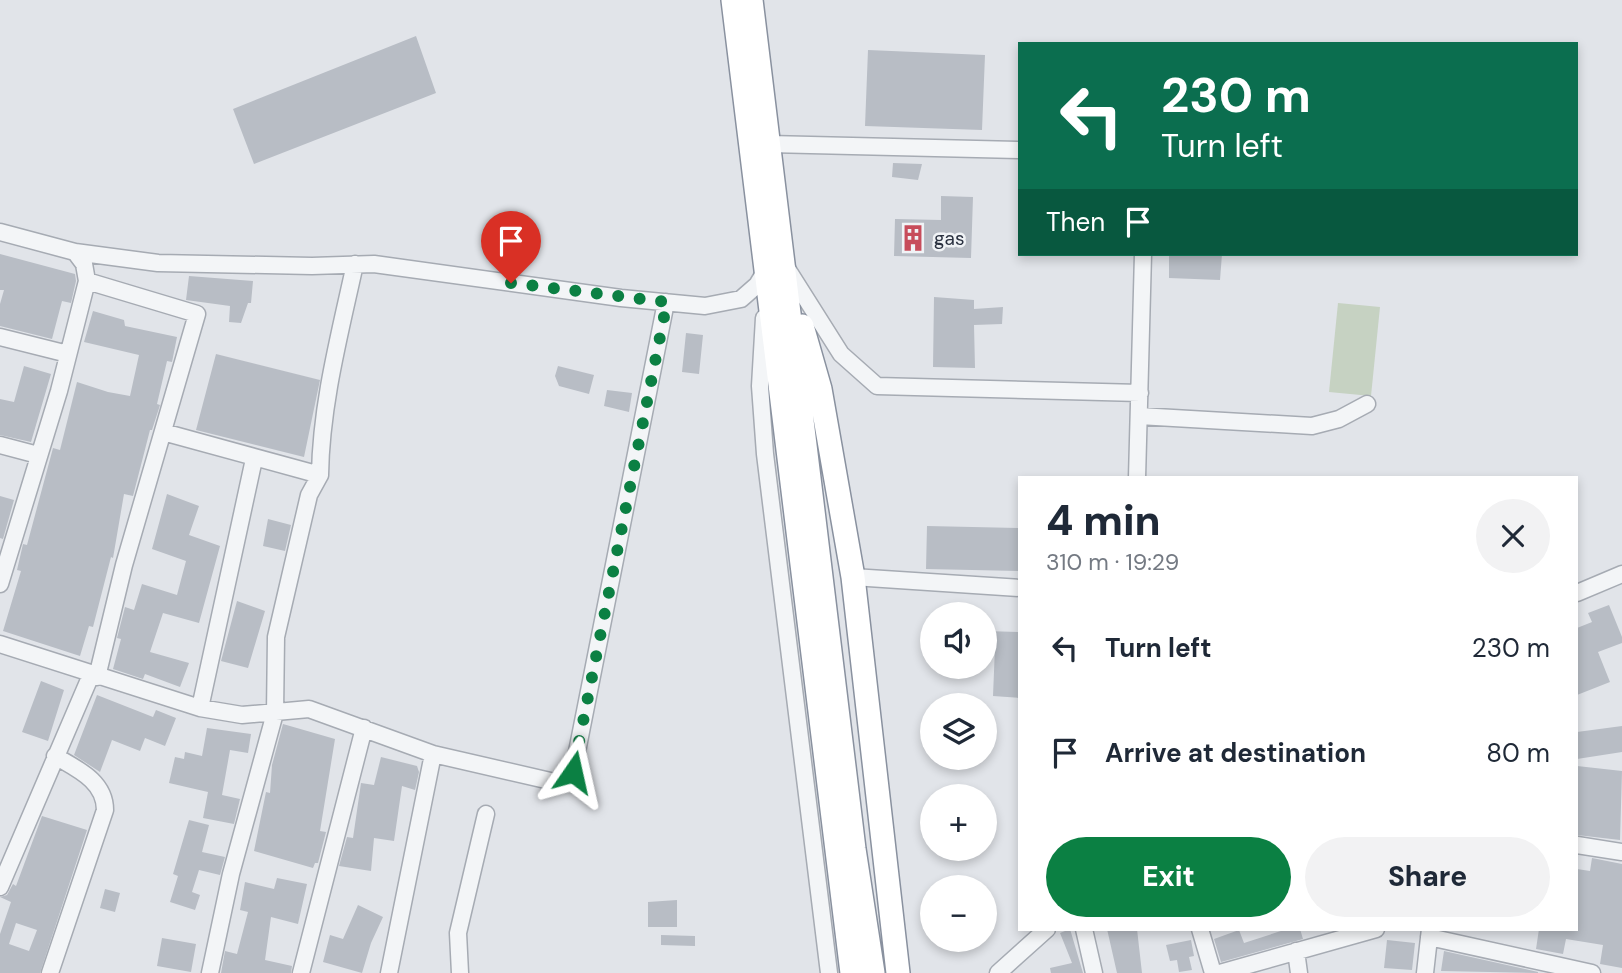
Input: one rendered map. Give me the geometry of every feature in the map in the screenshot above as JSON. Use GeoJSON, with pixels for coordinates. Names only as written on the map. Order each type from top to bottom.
{"type":"FeatureCollection","features":[{"type":"Feature","properties":{"kind":"highway"},"geometry":{"type":"LineString","coordinates":[[733,0],[775,267],[810,553],[852,973]]}},
{"type":"Feature","properties":{"kind":"highway"},"geometry":{"type":"LineString","coordinates":[[751,0],[769,144],[775,267],[820,389],[853,577],[898,973]]}},
{"type":"Feature","properties":{"kind":"highway"},"geometry":{"type":"LineString","coordinates":[[810,553],[873,973]]}},
{"type":"Feature","properties":{"kind":"street"},"geometry":{"type":"LineString","coordinates":[[769,144],[1018,150]]}},
{"type":"Feature","properties":{"kind":"street"},"geometry":{"type":"LineString","coordinates":[[0,232],[75,252],[158,262],[374,264],[705,306],[741,299],[775,267]]}},
{"type":"Feature","properties":{"kind":"street"},"geometry":{"type":"LineString","coordinates":[[0,584],[87,281],[84,264],[75,252]]}},
{"type":"Feature","properties":{"kind":"street"},"geometry":{"type":"LineString","coordinates":[[1138,476],[1143,256]]}},
{"type":"Feature","properties":{"kind":"street"},"geometry":{"type":"LineString","coordinates":[[210,973],[231,874],[275,713],[276,637],[309,495],[320,475],[333,365],[355,264]]}},
{"type":"Feature","properties":{"kind":"street"},"geometry":{"type":"LineString","coordinates":[[775,267],[841,354],[877,386],[1140,393]]}},
{"type":"Feature","properties":{"kind":"street"},"geometry":{"type":"LineString","coordinates":[[775,267],[760,386],[765,454],[829,973]]}},
{"type":"Feature","properties":{"kind":"street"},"geometry":{"type":"LineString","coordinates":[[0,887],[55,756],[94,676],[197,314],[87,281]]}},
{"type":"Feature","properties":{"kind":"street"},"geometry":{"type":"LineString","coordinates":[[0,644],[200,708],[243,715],[309,709],[433,754],[559,783],[573,772],[667,302]]}},
{"type":"Feature","properties":{"kind":"street"},"geometry":{"type":"LineString","coordinates":[[0,337],[68,354]]}},
{"type":"Feature","properties":{"kind":"street"},"geometry":{"type":"LineString","coordinates":[[1139,416],[1312,426],[1339,419],[1367,404]]}},
{"type":"Feature","properties":{"kind":"street"},"geometry":{"type":"LineString","coordinates":[[163,432],[320,475]]}},
{"type":"Feature","properties":{"kind":"street"},"geometry":{"type":"LineString","coordinates":[[0,445],[38,455]]}},
{"type":"Feature","properties":{"kind":"street"},"geometry":{"type":"LineString","coordinates":[[200,708],[254,459]]}},
{"type":"Feature","properties":{"kind":"street"},"geometry":{"type":"LineString","coordinates":[[1578,593],[1622,574]]}},
{"type":"Feature","properties":{"kind":"street"},"geometry":{"type":"LineString","coordinates":[[853,577],[1018,587]]}},
{"type":"Feature","properties":{"kind":"street"},"geometry":{"type":"LineString","coordinates":[[301,973],[363,728]]}},
{"type":"Feature","properties":{"kind":"street"},"geometry":{"type":"LineString","coordinates":[[389,973],[433,754]]}},
{"type":"Feature","properties":{"kind":"street"},"geometry":{"type":"LineString","coordinates":[[50,973],[105,810],[105,796],[95,783],[55,756]]}},
{"type":"Feature","properties":{"kind":"street"},"geometry":{"type":"LineString","coordinates":[[460,973],[458,933],[486,814]]}},
{"type":"Feature","properties":{"kind":"street"},"geometry":{"type":"LineString","coordinates":[[1578,845],[1622,852]]}},
{"type":"Feature","properties":{"kind":"street"},"geometry":{"type":"LineString","coordinates":[[998,973],[1045,931]]}},
{"type":"Feature","properties":{"kind":"street"},"geometry":{"type":"LineString","coordinates":[[1084,931],[1094,973]]}},
{"type":"Feature","properties":{"kind":"street"},"geometry":{"type":"LineString","coordinates":[[1201,931],[1213,973]]}},
{"type":"Feature","properties":{"kind":"street"},"geometry":{"type":"LineString","coordinates":[[1311,931],[1315,946]]}},
{"type":"Feature","properties":{"kind":"street"},"geometry":{"type":"LineString","coordinates":[[1220,973],[1369,931]]}},
{"type":"Feature","properties":{"kind":"street"},"geometry":{"type":"LineString","coordinates":[[1425,973],[1429,933],[1530,966],[1591,973]]}},
{"type":"Feature","properties":{"kind":"street"},"geometry":{"type":"LineString","coordinates":[[1296,951],[1299,973]]}},
{"type":"Feature","properties":{"kind":"green space"},"geometry":{"type":"Polygon","coordinates":[[[1338,303],[1380,307],[1371,396],[1329,392],[1338,303]]]}},
{"type":"Feature","properties":{"kind":"building"},"geometry":{"type":"Polygon","coordinates":[[[416,36],[436,93],[254,164],[233,109],[416,36]]]}},
{"type":"Feature","properties":{"kind":"building"},"geometry":{"type":"Polygon","coordinates":[[[868,50],[985,55],[982,130],[865,126],[868,50]]]}},
{"type":"Feature","properties":{"kind":"building"},"geometry":{"type":"Polygon","coordinates":[[[893,163],[922,164],[918,180],[892,177],[893,163]]]}},
{"type":"Feature","properties":{"kind":"building"},"geometry":{"type":"Polygon","coordinates":[[[941,196],[973,197],[971,258],[894,256],[895,219],[941,220],[941,196]]]}},
{"type":"Feature","properties":{"kind":"building"},"geometry":{"type":"Polygon","coordinates":[[[0,254],[75,274],[71,303],[62,301],[52,339],[0,326],[0,304],[4,290],[0,290],[0,254]]]}},
{"type":"Feature","properties":{"kind":"building"},"geometry":{"type":"Polygon","coordinates":[[[1169,256],[1222,256],[1220,280],[1169,278],[1169,256]]]}},
{"type":"Feature","properties":{"kind":"building"},"geometry":{"type":"Polygon","coordinates":[[[189,276],[253,281],[251,303],[248,303],[241,323],[229,322],[230,306],[186,300],[189,276]]]}},
{"type":"Feature","properties":{"kind":"building"},"geometry":{"type":"Polygon","coordinates":[[[934,297],[974,300],[974,309],[1003,307],[1002,324],[974,325],[975,368],[933,367],[934,297]]]}},
{"type":"Feature","properties":{"kind":"building"},"geometry":{"type":"Polygon","coordinates":[[[93,311],[124,320],[125,326],[177,337],[172,362],[167,361],[157,404],[160,405],[150,430],[133,496],[124,494],[113,558],[111,557],[93,627],[89,626],[80,656],[3,631],[21,571],[17,570],[23,544],[27,545],[53,448],[60,450],[77,382],[130,396],[139,355],[84,342],[93,311]]]}},
{"type":"Feature","properties":{"kind":"building"},"geometry":{"type":"Polygon","coordinates":[[[686,333],[703,335],[699,374],[682,372],[686,333]]]}},
{"type":"Feature","properties":{"kind":"building"},"geometry":{"type":"Polygon","coordinates":[[[216,354],[320,380],[304,457],[196,430],[216,354]]]}},
{"type":"Feature","properties":{"kind":"building"},"geometry":{"type":"Polygon","coordinates":[[[24,366],[51,374],[31,442],[0,435],[0,399],[14,402],[24,366]]]}},
{"type":"Feature","properties":{"kind":"building"},"geometry":{"type":"Polygon","coordinates":[[[558,366],[594,375],[589,394],[559,386],[555,376],[558,366]]]}},
{"type":"Feature","properties":{"kind":"building"},"geometry":{"type":"Polygon","coordinates":[[[607,390],[632,393],[629,412],[604,406],[607,390]]]}},
{"type":"Feature","properties":{"kind":"building"},"geometry":{"type":"Polygon","coordinates":[[[167,494],[199,506],[189,535],[220,546],[199,623],[163,613],[150,652],[189,663],[180,687],[145,674],[143,679],[113,669],[121,639],[117,638],[125,607],[134,610],[142,584],[177,595],[186,561],[152,549],[167,494]]]}},
{"type":"Feature","properties":{"kind":"building"},"geometry":{"type":"Polygon","coordinates":[[[0,496],[14,500],[3,539],[0,538],[0,496]]]}},
{"type":"Feature","properties":{"kind":"building"},"geometry":{"type":"Polygon","coordinates":[[[268,519],[291,525],[285,551],[263,546],[268,519]]]}},
{"type":"Feature","properties":{"kind":"building"},"geometry":{"type":"Polygon","coordinates":[[[927,526],[1018,528],[1018,571],[926,569],[927,526]]]}},
{"type":"Feature","properties":{"kind":"building"},"geometry":{"type":"Polygon","coordinates":[[[237,601],[265,611],[248,668],[221,661],[237,601]]]}},
{"type":"Feature","properties":{"kind":"building"},"geometry":{"type":"Polygon","coordinates":[[[1609,605],[1622,643],[1598,652],[1610,682],[1578,695],[1578,628],[1592,622],[1588,613],[1609,605]]]}},
{"type":"Feature","properties":{"kind":"building"},"geometry":{"type":"Polygon","coordinates":[[[997,631],[1018,632],[1018,698],[997,696],[997,693],[993,693],[994,679],[997,679],[997,631]]]}},
{"type":"Feature","properties":{"kind":"building"},"geometry":{"type":"Polygon","coordinates":[[[41,681],[64,690],[48,741],[22,732],[41,681]]]}},
{"type":"Feature","properties":{"kind":"building"},"geometry":{"type":"Polygon","coordinates":[[[97,695],[153,717],[156,710],[176,718],[165,746],[145,738],[140,751],[112,740],[100,772],[74,755],[97,695]]]}},
{"type":"Feature","properties":{"kind":"building"},"geometry":{"type":"Polygon","coordinates":[[[283,724],[335,739],[320,831],[326,832],[318,863],[315,863],[313,868],[254,851],[266,792],[270,793],[272,765],[283,724]]]}},
{"type":"Feature","properties":{"kind":"building"},"geometry":{"type":"Polygon","coordinates":[[[1622,726],[1622,752],[1578,759],[1578,732],[1622,726]]]}},
{"type":"Feature","properties":{"kind":"building"},"geometry":{"type":"Polygon","coordinates":[[[207,728],[251,734],[248,753],[230,750],[222,795],[240,799],[234,824],[203,818],[208,792],[169,783],[175,757],[184,759],[185,752],[202,756],[207,728]]]}},
{"type":"Feature","properties":{"kind":"building"},"geometry":{"type":"Polygon","coordinates":[[[381,757],[417,766],[419,772],[415,790],[402,786],[394,841],[374,838],[371,871],[339,866],[347,837],[353,838],[361,783],[374,785],[381,757]]]}},
{"type":"Feature","properties":{"kind":"building"},"geometry":{"type":"Polygon","coordinates":[[[1578,766],[1622,771],[1620,840],[1578,835],[1578,766]]]}},
{"type":"Feature","properties":{"kind":"building"},"geometry":{"type":"Polygon","coordinates":[[[42,816],[87,830],[40,973],[0,973],[0,934],[11,902],[0,897],[7,895],[13,884],[16,886],[42,816]],[[16,923],[9,944],[29,951],[37,930],[16,923]]]}},
{"type":"Feature","properties":{"kind":"building"},"geometry":{"type":"Polygon","coordinates":[[[189,820],[209,825],[202,852],[225,857],[220,875],[199,870],[192,892],[200,895],[195,910],[170,902],[178,876],[173,874],[189,820]]]}},
{"type":"Feature","properties":{"kind":"building"},"geometry":{"type":"Polygon","coordinates":[[[1592,858],[1622,864],[1622,968],[1600,964],[1603,945],[1566,939],[1563,954],[1536,949],[1539,931],[1578,931],[1578,869],[1590,871],[1592,858]]]}},
{"type":"Feature","properties":{"kind":"building"},"geometry":{"type":"Polygon","coordinates":[[[277,878],[307,884],[298,924],[271,917],[265,960],[292,966],[291,973],[221,973],[225,951],[237,954],[248,912],[240,910],[245,882],[274,889],[277,878]]]}},
{"type":"Feature","properties":{"kind":"building"},"geometry":{"type":"Polygon","coordinates":[[[105,889],[120,893],[115,912],[100,908],[105,889]]]}},
{"type":"Feature","properties":{"kind":"building"},"geometry":{"type":"Polygon","coordinates":[[[677,900],[677,927],[648,927],[648,902],[677,900]]]}},
{"type":"Feature","properties":{"kind":"building"},"geometry":{"type":"Polygon","coordinates":[[[358,905],[383,917],[371,943],[362,973],[323,962],[330,935],[343,939],[358,905]]]}},
{"type":"Feature","properties":{"kind":"building"},"geometry":{"type":"Polygon","coordinates":[[[1071,931],[1083,973],[1051,973],[1050,968],[1072,963],[1060,933],[1071,931]]]}},
{"type":"Feature","properties":{"kind":"building"},"geometry":{"type":"Polygon","coordinates":[[[1107,931],[1137,931],[1142,973],[1117,973],[1107,931]]]}},
{"type":"Feature","properties":{"kind":"building"},"geometry":{"type":"Polygon","coordinates":[[[1239,931],[1244,943],[1281,931],[1301,931],[1303,939],[1221,962],[1214,939],[1239,931]]]}},
{"type":"Feature","properties":{"kind":"building"},"geometry":{"type":"Polygon","coordinates":[[[661,935],[695,936],[695,946],[661,945],[661,935]]]}},
{"type":"Feature","properties":{"kind":"building"},"geometry":{"type":"Polygon","coordinates":[[[162,938],[196,944],[191,972],[157,966],[162,938]]]}},
{"type":"Feature","properties":{"kind":"building"},"geometry":{"type":"Polygon","coordinates":[[[1191,940],[1194,956],[1189,957],[1192,970],[1179,972],[1177,960],[1170,961],[1166,945],[1191,940]]]}},
{"type":"Feature","properties":{"kind":"building"},"geometry":{"type":"Polygon","coordinates":[[[1387,940],[1415,943],[1412,970],[1384,968],[1387,940]]]}},
{"type":"Feature","properties":{"kind":"building"},"geometry":{"type":"Polygon","coordinates":[[[1444,951],[1538,972],[1538,973],[1441,971],[1444,951]]]}},
{"type":"Feature","properties":{"kind":"place","name":"gas"},"geometry":{"type":"Point","coordinates":[913,238]}},
{"type":"Feature","properties":{"kind":"route"},"geometry":{"type":"LineString","coordinates":[[511,283],[667,302],[573,772]]}}]}
